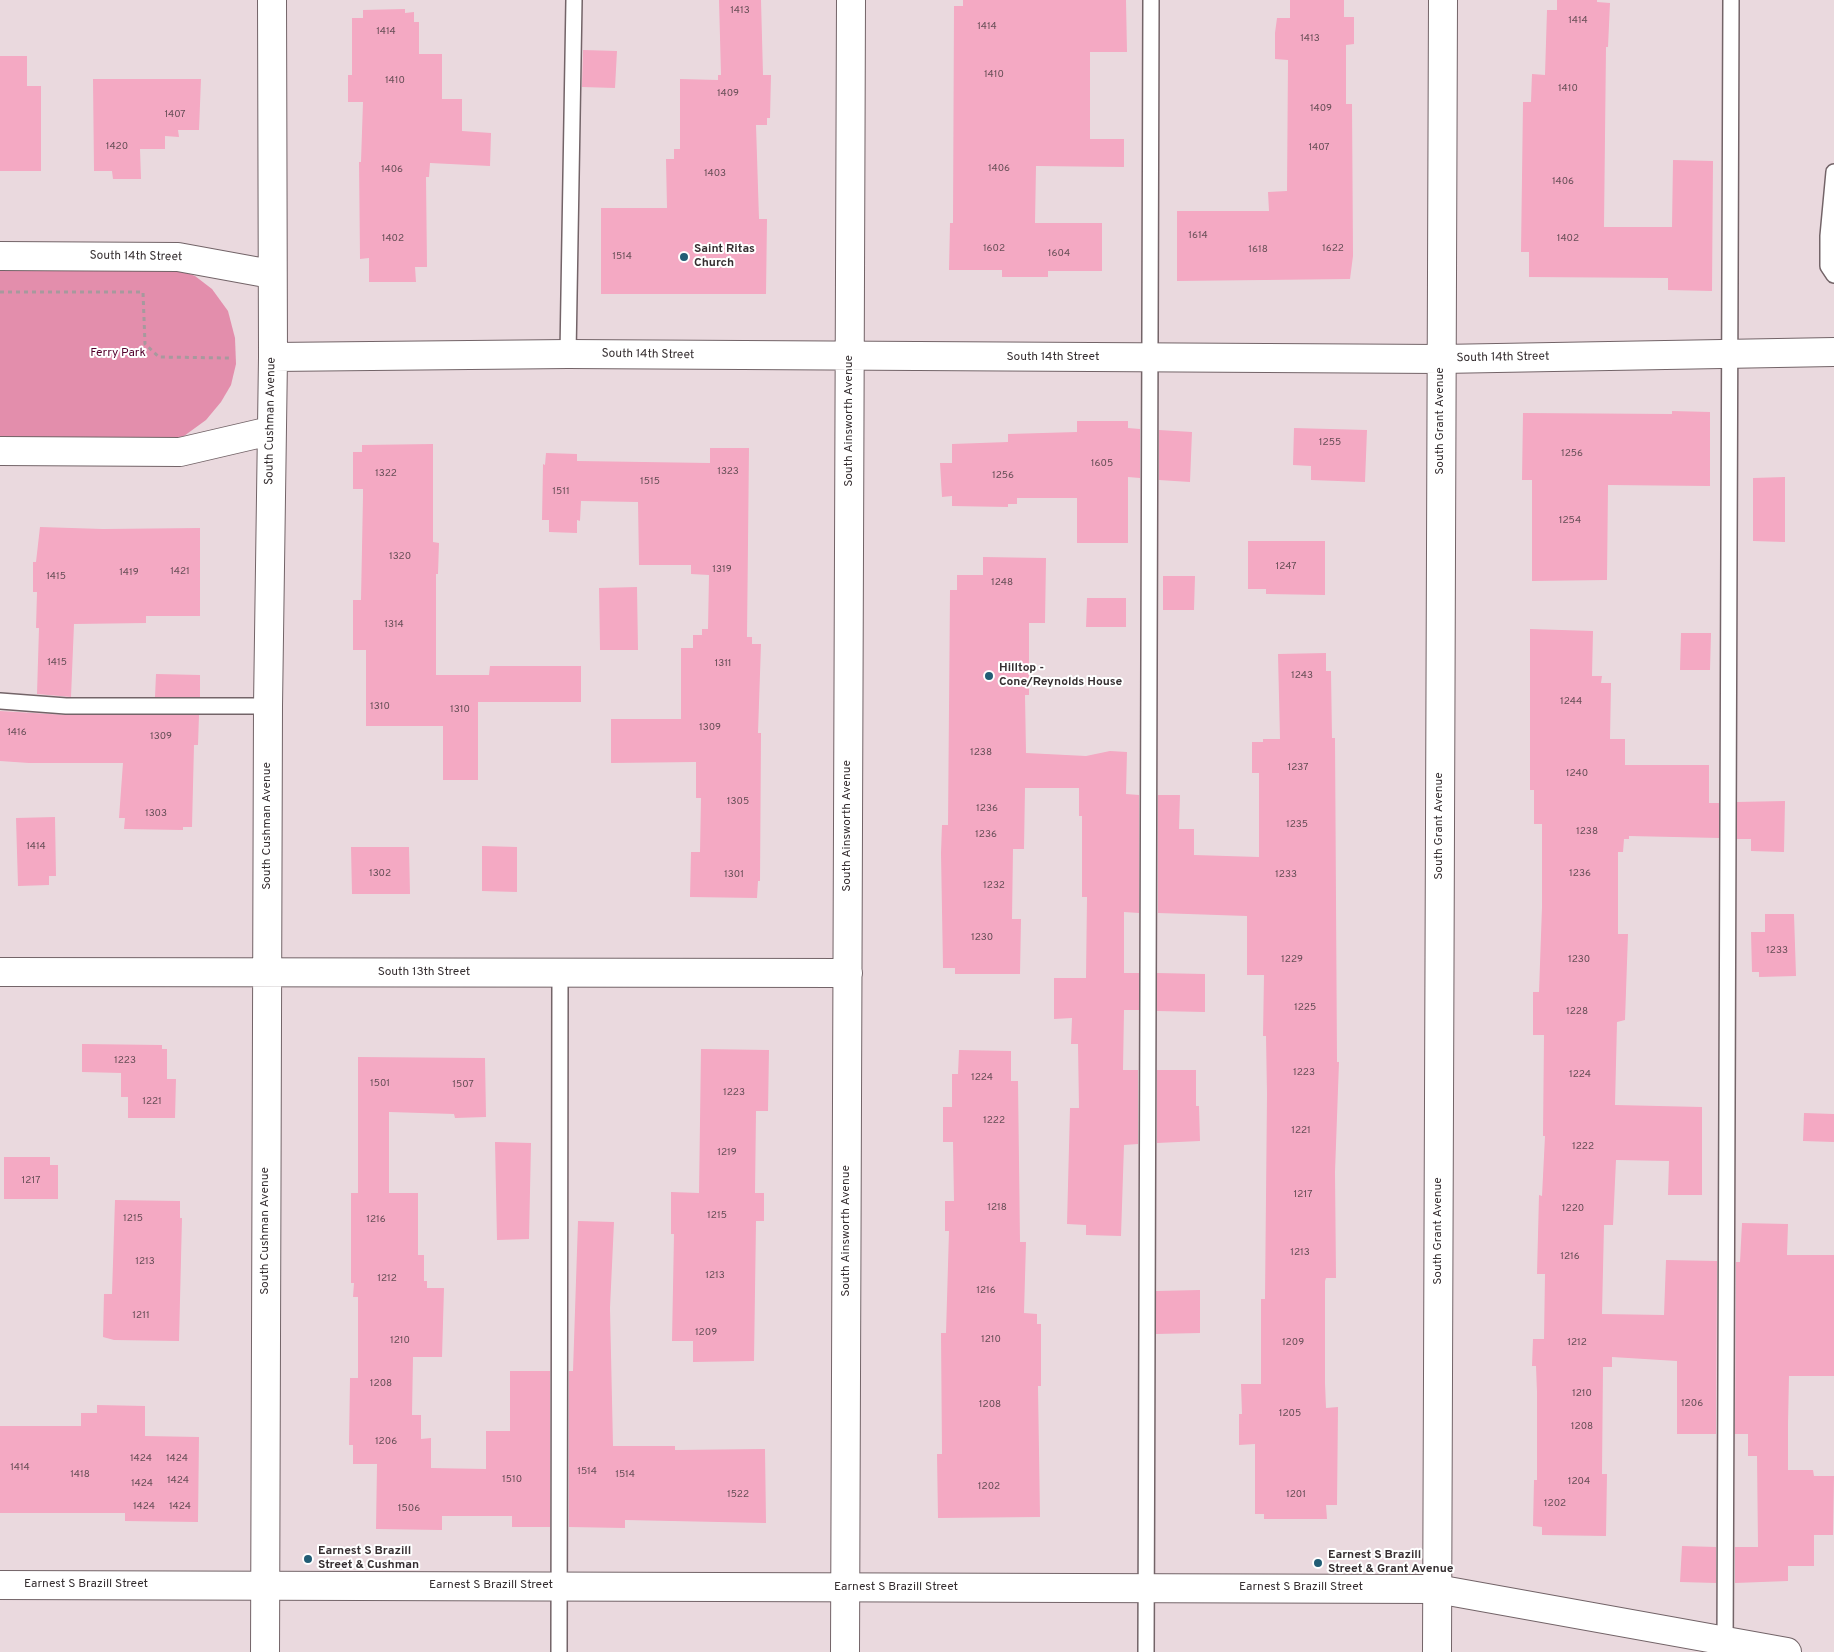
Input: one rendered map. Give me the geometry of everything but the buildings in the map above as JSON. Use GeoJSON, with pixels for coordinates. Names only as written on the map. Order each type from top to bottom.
{"type":"FeatureCollection","features":[{"type":"Feature","properties":{"kind":"street","name":"South Cushman Avenue"},"geometry":{"type":"LineString","coordinates":[[265,1652],[268,706],[272,357],[272,0]]}},
{"type":"Feature","properties":{"kind":"street","name":"South Ainsworth Avenue"},"geometry":{"type":"LineString","coordinates":[[845,1652],[851,0]]}},
{"type":"Feature","properties":{"kind":"street","name":"South Grant Avenue"},"geometry":{"type":"LineString","coordinates":[[1437,1652],[1443,0]]}},
{"type":"Feature","properties":{"kind":"street","name":"South 14th Street"},"geometry":{"type":"LineString","coordinates":[[0,256],[178,256],[271,274]]}},
{"type":"Feature","properties":{"kind":"street","name":"South 14th Street"},"geometry":{"type":"LineString","coordinates":[[272,357],[568,354],[1441,359],[1834,352]]}},
{"type":"Feature","properties":{"kind":"street"},"geometry":{"type":"LineString","coordinates":[[0,451],[180,452],[270,431]]}},
{"type":"Feature","properties":{"kind":"street","name":"South 13th Street"},"geometry":{"type":"LineString","coordinates":[[0,972],[848,973]]}},
{"type":"Feature","properties":{"kind":"street","name":"Earnest S Brazill Street"},"geometry":{"type":"LineString","coordinates":[[0,1585],[1438,1589],[1725,1646],[1787,1652]]}},
{"type":"Feature","properties":{"kind":"lane"},"geometry":{"type":"LineString","coordinates":[[568,354],[574,0]]}},
{"type":"Feature","properties":{"kind":"lane"},"geometry":{"type":"LineString","coordinates":[[1146,1652],[1151,0]]}},
{"type":"Feature","properties":{"kind":"lane"},"geometry":{"type":"LineString","coordinates":[[1725,1646],[1731,0]]}},
{"type":"Feature","properties":{"kind":"lane"},"geometry":{"type":"LineString","coordinates":[[1834,172],[1828,236],[1828,266],[1834,275]]}},
{"type":"Feature","properties":{"kind":"lane"},"geometry":{"type":"LineString","coordinates":[[0,701],[66,706],[268,706]]}},
{"type":"Feature","properties":{"kind":"lane"},"geometry":{"type":"LineString","coordinates":[[559,1652],[560,974]]}},
{"type":"Feature","properties":{"kind":"path"},"geometry":{"type":"LineString","coordinates":[[0,292],[143,292],[145,344],[159,357],[229,358]]}},
{"type":"Feature","properties":{"kind":"green space","name":"Ferry Park"},"geometry":{"type":"Polygon","coordinates":[[[0,263],[168,266],[195,276],[212,289],[228,311],[235,338],[236,364],[231,385],[221,402],[206,420],[184,436],[153,443],[0,444],[0,263]]]}},
{"type":"Feature","properties":{"kind":"place","name":"Saint Ritas Church"},"geometry":{"type":"Point","coordinates":[684,257]}},
{"type":"Feature","properties":{"kind":"place","name":"Hilltop - Cone/Reynolds House"},"geometry":{"type":"Point","coordinates":[989,676]}},
{"type":"Feature","properties":{"kind":"place","name":"Earnest S Brazill Street & Cushman"},"geometry":{"type":"Point","coordinates":[308,1559]}},
{"type":"Feature","properties":{"kind":"place","name":"Earnest S Brazill Street & Grant Avenue"},"geometry":{"type":"Point","coordinates":[1318,1563]}}]}
